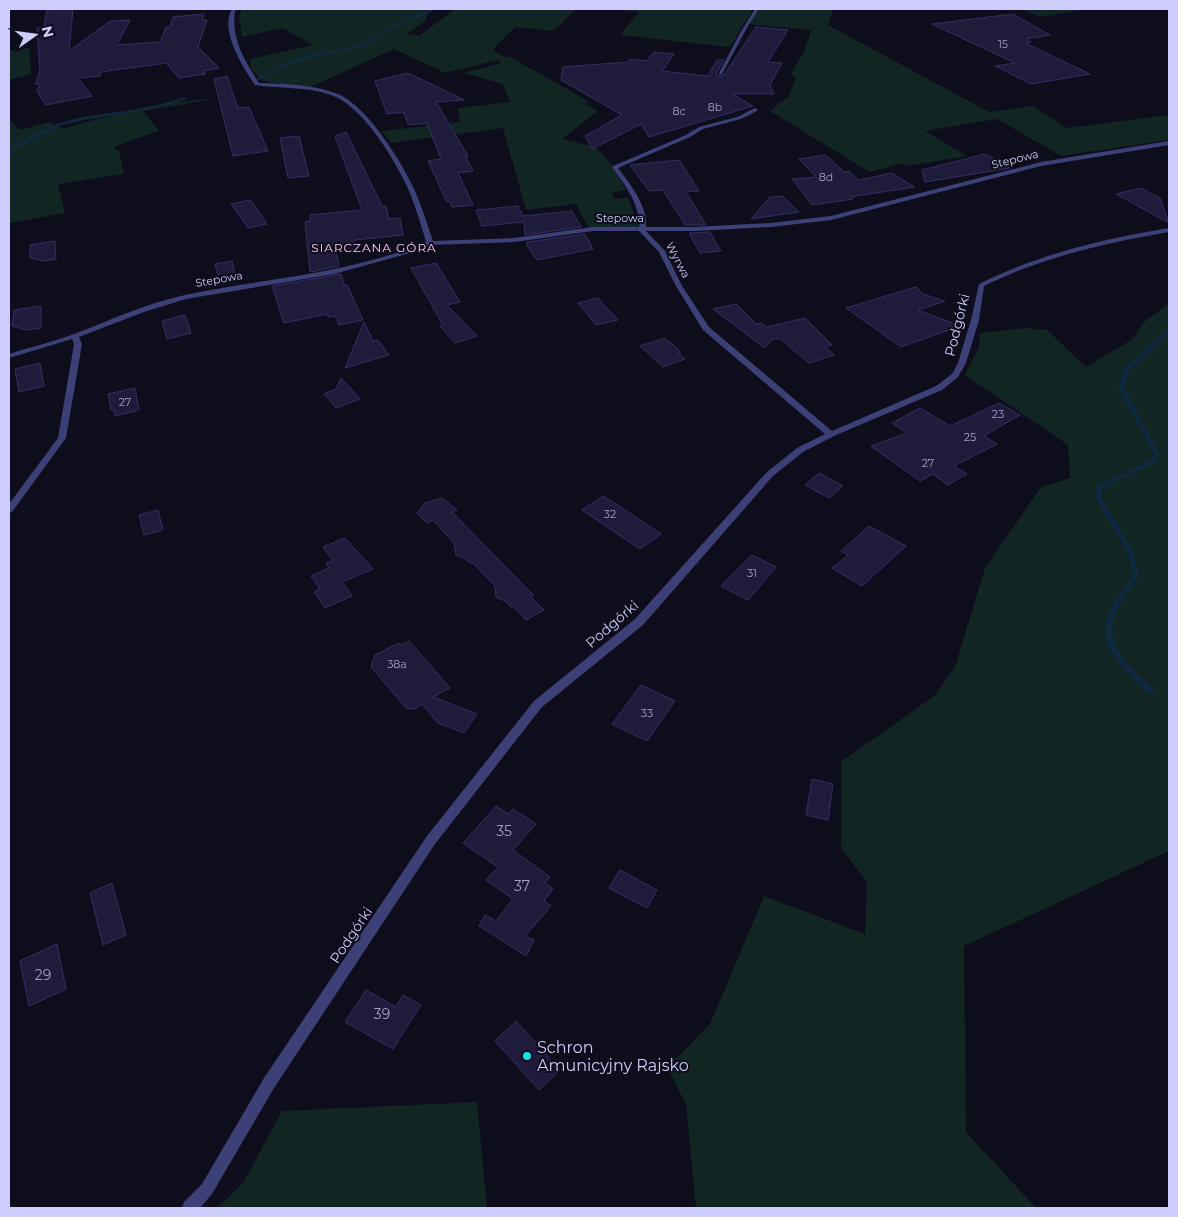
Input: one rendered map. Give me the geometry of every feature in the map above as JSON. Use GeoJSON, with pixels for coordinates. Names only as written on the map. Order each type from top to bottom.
{"type":"FeatureCollection","features":[{"type":"Feature","properties":{"kind":"street"},"geometry":{"type":"LineString","coordinates":[[236,9],[233,10],[231,20],[232,37],[242,62],[257,84],[319,91],[332,94],[346,101],[370,124],[409,185],[430,243]]}},
{"type":"Feature","properties":{"kind":"street"},"geometry":{"type":"LineString","coordinates":[[720,74],[733,52],[744,24],[757,9]]}},
{"type":"Feature","properties":{"kind":"street"},"geometry":{"type":"LineString","coordinates":[[642,230],[644,224],[634,195],[615,167],[688,136],[693,131],[731,122],[755,110]]}},
{"type":"Feature","properties":{"kind":"street","name":"Stepowa"},"geometry":{"type":"LineString","coordinates":[[9,356],[75,336],[140,310],[185,297],[334,272],[408,252],[430,243],[514,240],[593,229],[642,230],[771,225],[831,218],[1041,164],[1169,143]]}},
{"type":"Feature","properties":{"kind":"street","name":"Wyrwa"},"geometry":{"type":"LineString","coordinates":[[642,230],[662,252],[679,286],[706,328],[831,434]]}},
{"type":"Feature","properties":{"kind":"street","name":"Podgórki"},"geometry":{"type":"LineString","coordinates":[[190,1208],[207,1189],[269,1083],[431,840],[538,704],[639,622],[770,474],[800,450],[831,434],[939,388],[955,375],[962,363],[975,320],[981,285],[1005,272],[1056,255],[1130,236],[1169,230]]}},
{"type":"Feature","properties":{"kind":"street"},"geometry":{"type":"LineString","coordinates":[[9,510],[62,438],[78,344],[75,336]]}},
{"type":"Feature","properties":{"kind":"green space"},"geometry":{"type":"Polygon","coordinates":[[[242,9],[437,9],[428,12],[425,21],[407,34],[419,36],[455,9],[576,9],[554,31],[515,27],[493,49],[501,56],[510,57],[590,102],[585,104],[598,111],[562,139],[595,147],[611,164],[626,190],[611,193],[615,199],[628,197],[639,227],[588,227],[576,204],[526,210],[503,128],[391,143],[382,131],[460,122],[458,108],[510,102],[503,84],[463,73],[501,63],[498,60],[445,73],[394,49],[308,88],[263,81],[251,69],[250,59],[313,45],[283,28],[242,37],[239,16],[242,9]]]}},
{"type":"Feature","properties":{"kind":"green space"},"geometry":{"type":"Polygon","coordinates":[[[608,9],[753,9],[730,47],[620,35],[639,12],[608,9]]]}},
{"type":"Feature","properties":{"kind":"green space"},"geometry":{"type":"Polygon","coordinates":[[[760,9],[833,9],[828,25],[989,112],[1032,106],[1067,128],[1169,115],[1169,140],[1061,156],[997,119],[925,131],[967,156],[908,166],[902,163],[870,172],[770,111],[789,96],[796,76],[790,75],[805,50],[811,30],[747,24],[760,9]]]}},
{"type":"Feature","properties":{"kind":"green space"},"geometry":{"type":"Polygon","coordinates":[[[1021,9],[1084,9],[1041,17],[1021,9]]]}},
{"type":"Feature","properties":{"kind":"green space"},"geometry":{"type":"Polygon","coordinates":[[[29,48],[31,74],[9,80],[9,51],[29,48]]]}},
{"type":"Feature","properties":{"kind":"green space"},"geometry":{"type":"Polygon","coordinates":[[[215,99],[143,111],[159,131],[114,147],[119,152],[124,174],[58,184],[65,213],[9,223],[9,119],[20,130],[49,122],[63,129],[156,105],[215,99]]]}},
{"type":"Feature","properties":{"kind":"green space"},"geometry":{"type":"Polygon","coordinates":[[[1169,303],[1169,851],[964,946],[966,1132],[1036,1208],[696,1208],[686,1104],[667,1068],[710,1024],[764,896],[865,934],[867,883],[841,847],[841,762],[934,696],[955,667],[985,568],[1041,487],[1070,478],[1068,445],[965,375],[979,347],[980,333],[1025,328],[1047,330],[1086,367],[1131,340],[1144,322],[1169,303]]]}},
{"type":"Feature","properties":{"kind":"green space"},"geometry":{"type":"Polygon","coordinates":[[[477,1102],[487,1208],[217,1208],[243,1183],[282,1111],[477,1102]]]}},
{"type":"Feature","properties":{"kind":"building"},"geometry":{"type":"Polygon","coordinates":[[[73,9],[69,51],[110,21],[130,20],[117,45],[160,42],[166,27],[170,27],[173,17],[204,14],[202,20],[207,20],[198,47],[219,68],[203,71],[206,74],[179,78],[166,63],[101,72],[100,76],[78,78],[92,96],[46,105],[37,91],[40,84],[35,84],[40,72],[37,28],[44,27],[47,10],[73,9]]]}},
{"type":"Feature","properties":{"kind":"building"},"geometry":{"type":"Polygon","coordinates":[[[1013,14],[1050,35],[1026,39],[1031,42],[1025,43],[1090,74],[1031,84],[995,66],[1015,63],[932,24],[1013,14]]]}},
{"type":"Feature","properties":{"kind":"building"},"geometry":{"type":"Polygon","coordinates":[[[756,27],[788,30],[768,62],[782,63],[770,85],[774,94],[732,94],[753,106],[649,137],[641,124],[592,149],[585,136],[622,115],[561,80],[563,67],[628,62],[630,59],[646,61],[654,52],[674,54],[662,71],[708,76],[717,60],[724,60],[716,74],[718,77],[724,75],[756,27]]]}},
{"type":"Feature","properties":{"kind":"building"},"geometry":{"type":"Polygon","coordinates":[[[408,73],[464,100],[436,102],[468,156],[465,156],[473,171],[458,173],[473,205],[452,207],[449,201],[447,202],[428,161],[441,159],[427,123],[409,125],[403,112],[387,114],[375,81],[408,73]]]}},
{"type":"Feature","properties":{"kind":"building"},"geometry":{"type":"Polygon","coordinates":[[[227,76],[238,108],[249,107],[268,151],[233,156],[214,79],[227,76]]]}},
{"type":"Feature","properties":{"kind":"building"},"geometry":{"type":"Polygon","coordinates":[[[346,132],[382,206],[386,206],[389,219],[400,218],[403,235],[355,240],[356,248],[336,251],[339,266],[310,272],[305,222],[310,221],[310,215],[362,210],[335,136],[346,132]]]}},
{"type":"Feature","properties":{"kind":"building"},"geometry":{"type":"Polygon","coordinates":[[[299,136],[309,176],[288,178],[280,138],[299,136]]]}},
{"type":"Feature","properties":{"kind":"building"},"geometry":{"type":"Polygon","coordinates":[[[985,154],[1010,168],[925,182],[922,170],[985,154]]]}},
{"type":"Feature","properties":{"kind":"building"},"geometry":{"type":"Polygon","coordinates":[[[826,155],[844,172],[849,171],[859,180],[892,173],[914,187],[812,205],[792,179],[816,177],[799,159],[826,155]]]}},
{"type":"Feature","properties":{"kind":"building"},"geometry":{"type":"Polygon","coordinates":[[[679,160],[699,191],[686,192],[706,225],[685,225],[663,190],[649,191],[630,165],[679,160]]]}},
{"type":"Feature","properties":{"kind":"building"},"geometry":{"type":"Polygon","coordinates":[[[1141,188],[1160,198],[1169,223],[1116,194],[1141,188]]]}},
{"type":"Feature","properties":{"kind":"building"},"geometry":{"type":"Polygon","coordinates":[[[782,196],[799,212],[751,219],[770,197],[782,196]]]}},
{"type":"Feature","properties":{"kind":"building"},"geometry":{"type":"Polygon","coordinates":[[[250,200],[267,224],[248,228],[231,204],[250,200]]]}},
{"type":"Feature","properties":{"kind":"building"},"geometry":{"type":"Polygon","coordinates":[[[518,206],[523,216],[572,211],[581,227],[525,235],[524,222],[482,226],[476,210],[518,206]]]}},
{"type":"Feature","properties":{"kind":"building"},"geometry":{"type":"Polygon","coordinates":[[[710,232],[721,251],[700,253],[689,233],[710,232]]]}},
{"type":"Feature","properties":{"kind":"building"},"geometry":{"type":"Polygon","coordinates":[[[585,234],[593,249],[537,260],[527,246],[527,242],[585,234]]]}},
{"type":"Feature","properties":{"kind":"building"},"geometry":{"type":"Polygon","coordinates":[[[55,241],[56,259],[43,261],[30,258],[30,245],[55,241]]]}},
{"type":"Feature","properties":{"kind":"building"},"geometry":{"type":"Polygon","coordinates":[[[232,261],[236,281],[220,283],[215,264],[232,261]]]}},
{"type":"Feature","properties":{"kind":"building"},"geometry":{"type":"Polygon","coordinates":[[[436,263],[460,302],[447,305],[477,336],[455,343],[440,326],[443,325],[411,268],[436,263]]]}},
{"type":"Feature","properties":{"kind":"building"},"geometry":{"type":"Polygon","coordinates":[[[341,274],[344,285],[347,285],[363,320],[339,325],[335,316],[328,317],[328,314],[284,323],[272,286],[341,274]]]}},
{"type":"Feature","properties":{"kind":"building"},"geometry":{"type":"Polygon","coordinates":[[[916,287],[923,294],[945,301],[918,310],[960,326],[901,347],[846,308],[916,287]]]}},
{"type":"Feature","properties":{"kind":"building"},"geometry":{"type":"Polygon","coordinates":[[[598,298],[618,320],[596,325],[578,303],[598,298]]]}},
{"type":"Feature","properties":{"kind":"building"},"geometry":{"type":"Polygon","coordinates":[[[736,304],[756,324],[761,323],[767,327],[805,318],[832,345],[825,347],[834,355],[809,363],[779,338],[772,340],[765,348],[713,309],[736,304]]]}},
{"type":"Feature","properties":{"kind":"building"},"geometry":{"type":"Polygon","coordinates":[[[41,306],[41,328],[26,330],[12,326],[14,310],[41,306]]]}},
{"type":"Feature","properties":{"kind":"building"},"geometry":{"type":"Polygon","coordinates":[[[185,315],[191,333],[167,339],[162,321],[185,315]]]}},
{"type":"Feature","properties":{"kind":"building"},"geometry":{"type":"Polygon","coordinates":[[[364,322],[373,341],[378,340],[389,355],[345,368],[364,322]]]}},
{"type":"Feature","properties":{"kind":"building"},"geometry":{"type":"Polygon","coordinates":[[[665,338],[681,352],[678,353],[685,359],[663,367],[640,346],[665,338]]]}},
{"type":"Feature","properties":{"kind":"building"},"geometry":{"type":"Polygon","coordinates":[[[40,363],[44,386],[19,392],[15,369],[40,363]]]}},
{"type":"Feature","properties":{"kind":"building"},"geometry":{"type":"Polygon","coordinates":[[[341,378],[360,399],[336,408],[324,394],[336,389],[341,378]]]}},
{"type":"Feature","properties":{"kind":"building"},"geometry":{"type":"Polygon","coordinates":[[[135,388],[139,410],[115,416],[114,410],[111,410],[108,394],[135,388]]]}},
{"type":"Feature","properties":{"kind":"building"},"geometry":{"type":"Polygon","coordinates":[[[999,403],[1020,415],[984,436],[997,444],[954,466],[967,474],[948,485],[933,474],[920,481],[871,446],[907,433],[892,423],[920,408],[950,426],[999,403]]]}},
{"type":"Feature","properties":{"kind":"building"},"geometry":{"type":"Polygon","coordinates":[[[819,473],[843,486],[829,498],[805,485],[819,473]]]}},
{"type":"Feature","properties":{"kind":"building"},"geometry":{"type":"Polygon","coordinates":[[[603,496],[661,534],[640,549],[582,510],[603,496]]]}},
{"type":"Feature","properties":{"kind":"building"},"geometry":{"type":"Polygon","coordinates":[[[442,498],[457,510],[452,512],[533,595],[531,597],[544,610],[526,620],[513,606],[511,607],[505,601],[496,597],[495,586],[472,562],[470,563],[456,555],[454,543],[433,520],[427,523],[417,513],[425,503],[442,498]]]}},
{"type":"Feature","properties":{"kind":"building"},"geometry":{"type":"Polygon","coordinates":[[[158,510],[163,530],[144,535],[139,515],[158,510]]]}},
{"type":"Feature","properties":{"kind":"building"},"geometry":{"type":"Polygon","coordinates":[[[869,526],[906,546],[862,586],[832,568],[848,555],[841,551],[869,526]]]}},
{"type":"Feature","properties":{"kind":"building"},"geometry":{"type":"Polygon","coordinates":[[[345,538],[373,569],[342,582],[352,596],[325,608],[314,592],[320,589],[311,576],[329,568],[326,563],[333,561],[323,547],[345,538]]]}},
{"type":"Feature","properties":{"kind":"building"},"geometry":{"type":"Polygon","coordinates":[[[752,555],[776,567],[748,600],[721,586],[752,555]]]}},
{"type":"Feature","properties":{"kind":"building"},"geometry":{"type":"Polygon","coordinates":[[[409,641],[450,688],[433,697],[477,714],[464,733],[438,723],[422,704],[414,709],[406,708],[371,667],[375,655],[399,643],[402,645],[409,641]]]}},
{"type":"Feature","properties":{"kind":"building"},"geometry":{"type":"Polygon","coordinates":[[[641,685],[675,701],[647,741],[612,724],[641,685]]]}},
{"type":"Feature","properties":{"kind":"building"},"geometry":{"type":"Polygon","coordinates":[[[812,779],[833,784],[828,820],[806,815],[812,779]]]}},
{"type":"Feature","properties":{"kind":"building"},"geometry":{"type":"Polygon","coordinates":[[[496,806],[508,814],[513,809],[536,824],[513,850],[550,877],[545,883],[553,889],[544,901],[551,906],[525,936],[534,940],[526,956],[479,926],[485,915],[496,921],[513,899],[486,880],[498,867],[463,843],[496,806]]]}},
{"type":"Feature","properties":{"kind":"building"},"geometry":{"type":"Polygon","coordinates":[[[620,870],[657,890],[647,908],[609,888],[620,870]]]}},
{"type":"Feature","properties":{"kind":"building"},"geometry":{"type":"Polygon","coordinates":[[[112,883],[126,935],[103,945],[90,893],[112,883]]]}},
{"type":"Feature","properties":{"kind":"building"},"geometry":{"type":"Polygon","coordinates":[[[57,944],[66,989],[29,1006],[20,961],[57,944]]]}},
{"type":"Feature","properties":{"kind":"building"},"geometry":{"type":"Polygon","coordinates":[[[366,990],[396,1007],[403,995],[421,1005],[393,1049],[345,1022],[366,990]]]}},
{"type":"Feature","properties":{"kind":"building","name":"Schron Amunicyjny Rajsko"},"geometry":{"type":"Polygon","coordinates":[[[516,1021],[560,1070],[539,1090],[495,1041],[516,1021]]]}},
{"type":"Feature","properties":{"kind":"waterway"},"geometry":{"type":"LineString","coordinates":[[258,79],[276,69],[307,57],[361,46],[393,27],[434,9]]}},
{"type":"Feature","properties":{"kind":"waterway"},"geometry":{"type":"LineString","coordinates":[[9,152],[60,124],[142,110],[185,98]]}},
{"type":"Feature","properties":{"kind":"waterway"},"geometry":{"type":"LineString","coordinates":[[1151,692],[1128,669],[1115,651],[1111,641],[1109,631],[1110,620],[1136,576],[1130,551],[1098,497],[1099,487],[1152,462],[1157,455],[1121,387],[1126,371],[1169,330]]}},
{"type":"Feature","properties":{"kind":"place","name":"Schron Amunicyjny Rajsko"},"geometry":{"type":"Point","coordinates":[527,1056]}},
{"type":"Feature","properties":{"kind":"district","name":"SIARCZANA GÓRA"},"geometry":{"type":"Point","coordinates":[374,248]}}]}
